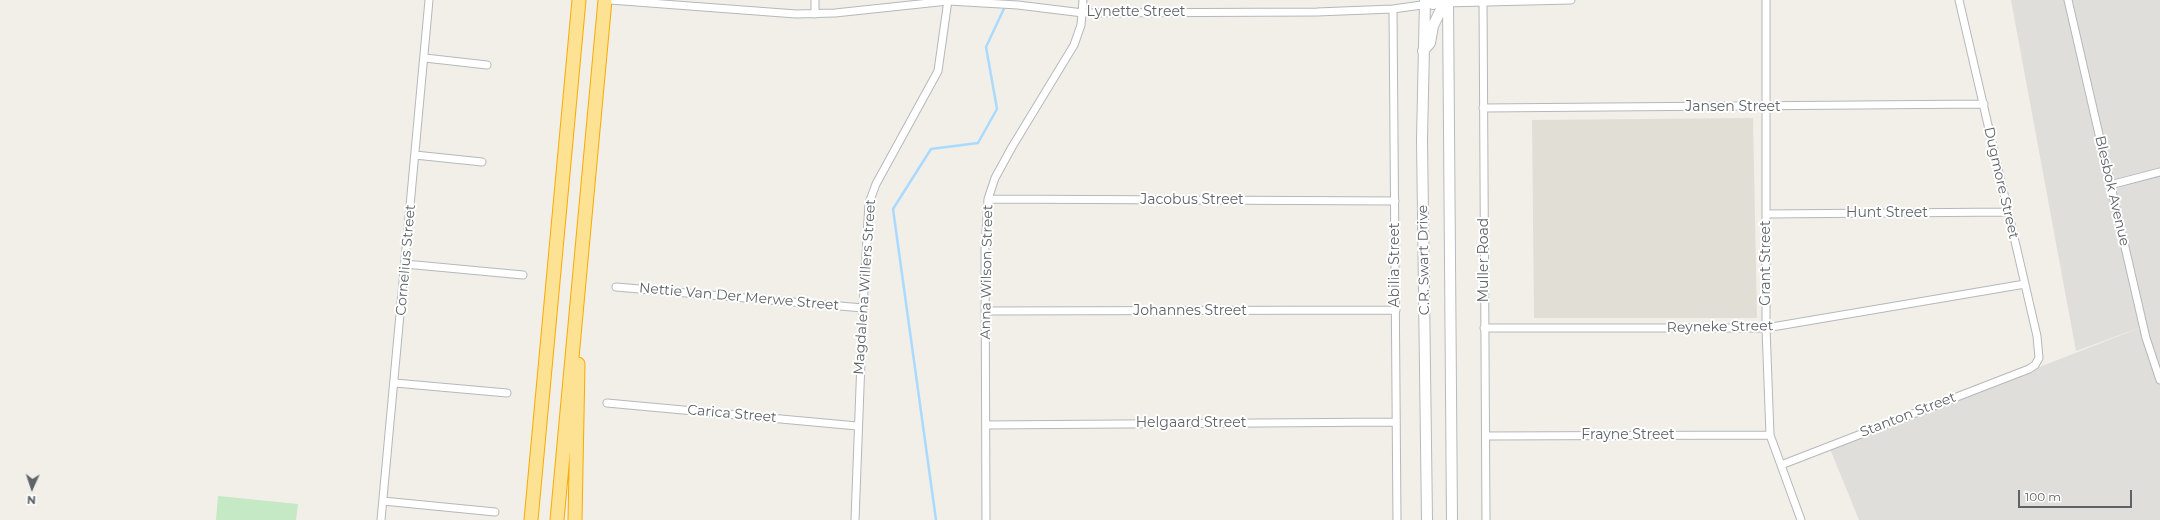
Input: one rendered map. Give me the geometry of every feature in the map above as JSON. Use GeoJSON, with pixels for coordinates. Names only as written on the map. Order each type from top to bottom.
{"type":"FeatureCollection","features":[{"type":"Feature","properties":{"kind":"highway"},"geometry":{"type":"LineString","coordinates":[[531,520],[579,0]]}},
{"type":"Feature","properties":{"kind":"highway"},"geometry":{"type":"LineString","coordinates":[[557,520],[574,318],[605,0]]}},
{"type":"Feature","properties":{"kind":"highway"},"geometry":{"type":"LineString","coordinates":[[574,318],[578,365],[575,520]]}},
{"type":"Feature","properties":{"kind":"highway"},"geometry":{"type":"LineString","coordinates":[[528,520],[539,428]]}},
{"type":"Feature","properties":{"kind":"main road","name":"C.R. Swart Drive"},"geometry":{"type":"LineString","coordinates":[[1427,520],[1422,139],[1423,51],[1437,2]]}},
{"type":"Feature","properties":{"kind":"main road","name":"C.R. Swart Drive"},"geometry":{"type":"LineString","coordinates":[[1437,2],[1452,520]]}},
{"type":"Feature","properties":{"kind":"main road"},"geometry":{"type":"LineString","coordinates":[[1423,51],[1430,43],[1437,2]]}},
{"type":"Feature","properties":{"kind":"main road"},"geometry":{"type":"LineString","coordinates":[[1446,520],[1452,507]]}},
{"type":"Feature","properties":{"kind":"street","name":"Cornelius Street"},"geometry":{"type":"LineString","coordinates":[[381,520],[425,58],[429,0]]}},
{"type":"Feature","properties":{"kind":"street","name":"Lynette Street"},"geometry":{"type":"LineString","coordinates":[[610,0],[777,14],[815,14],[948,0],[1018,5],[1083,12],[1317,12],[1393,9],[1437,2],[1483,0],[1571,0]]}},
{"type":"Feature","properties":{"kind":"street"},"geometry":{"type":"LineString","coordinates":[[815,0],[815,14]]}},
{"type":"Feature","properties":{"kind":"street","name":"Magdalena Willers Street"},"geometry":{"type":"LineString","coordinates":[[855,520],[862,308],[869,204],[872,191],[936,76],[942,48],[948,0]]}},
{"type":"Feature","properties":{"kind":"street","name":"Anna Wilson Street"},"geometry":{"type":"LineString","coordinates":[[986,520],[985,311],[986,221],[988,199],[995,178],[1074,45],[1080,30],[1083,0]]}},
{"type":"Feature","properties":{"kind":"street","name":"Muller Road"},"geometry":{"type":"LineString","coordinates":[[1483,0],[1486,520]]}},
{"type":"Feature","properties":{"kind":"street","name":"Grant Street"},"geometry":{"type":"LineString","coordinates":[[1766,0],[1766,328],[1770,435],[1801,520]]}},
{"type":"Feature","properties":{"kind":"street","name":"Dugmore Street"},"geometry":{"type":"LineString","coordinates":[[1959,0],[2040,351],[2039,358],[2035,365]]}},
{"type":"Feature","properties":{"kind":"street","name":"Blesbok Avenue"},"geometry":{"type":"LineString","coordinates":[[2068,0],[2110,185],[2160,380]]}},
{"type":"Feature","properties":{"kind":"street","name":"Abilia Street"},"geometry":{"type":"LineString","coordinates":[[1393,9],[1397,520]]}},
{"type":"Feature","properties":{"kind":"street"},"geometry":{"type":"LineString","coordinates":[[425,58],[488,65]]}},
{"type":"Feature","properties":{"kind":"street","name":"Jansen Street"},"geometry":{"type":"LineString","coordinates":[[1483,108],[1984,104]]}},
{"type":"Feature","properties":{"kind":"street"},"geometry":{"type":"LineString","coordinates":[[415,155],[482,162]]}},
{"type":"Feature","properties":{"kind":"street"},"geometry":{"type":"LineString","coordinates":[[2110,185],[2160,172]]}},
{"type":"Feature","properties":{"kind":"street","name":"Jacobus Street"},"geometry":{"type":"LineString","coordinates":[[988,199],[1395,201]]}},
{"type":"Feature","properties":{"kind":"street","name":"Hunt Street"},"geometry":{"type":"LineString","coordinates":[[1767,214],[2008,212]]}},
{"type":"Feature","properties":{"kind":"street"},"geometry":{"type":"LineString","coordinates":[[405,264],[523,275]]}},
{"type":"Feature","properties":{"kind":"street","name":"Reyneke Street"},"geometry":{"type":"LineString","coordinates":[[1484,328],[1766,328],[2025,284]]}},
{"type":"Feature","properties":{"kind":"street","name":"Nettie Van Der Merwe Street"},"geometry":{"type":"LineString","coordinates":[[616,287],[862,308]]}},
{"type":"Feature","properties":{"kind":"street","name":"Johannes Street"},"geometry":{"type":"LineString","coordinates":[[985,311],[1396,310]]}},
{"type":"Feature","properties":{"kind":"street","name":"Stanton Street"},"geometry":{"type":"LineString","coordinates":[[1781,465],[2035,365]]}},
{"type":"Feature","properties":{"kind":"street"},"geometry":{"type":"LineString","coordinates":[[395,383],[507,393]]}},
{"type":"Feature","properties":{"kind":"street","name":"Carica Street"},"geometry":{"type":"LineString","coordinates":[[607,403],[857,426]]}},
{"type":"Feature","properties":{"kind":"street","name":"Helgaard Street"},"geometry":{"type":"LineString","coordinates":[[986,424],[1396,422]]}},
{"type":"Feature","properties":{"kind":"street","name":"Frayne Street"},"geometry":{"type":"LineString","coordinates":[[1486,436],[1770,435]]}},
{"type":"Feature","properties":{"kind":"street"},"geometry":{"type":"LineString","coordinates":[[383,501],[495,512]]}},
{"type":"Feature","properties":{"kind":"shaded area"},"geometry":{"type":"Polygon","coordinates":[[[2011,0],[2160,0],[2160,520],[1859,520],[1830,449],[2147,325],[2076,351],[2011,0]]]}},
{"type":"Feature","properties":{"kind":"shaded area"},"geometry":{"type":"Polygon","coordinates":[[[1753,118],[1757,318],[1534,318],[1532,120],[1753,118]]]}},
{"type":"Feature","properties":{"kind":"green space"},"geometry":{"type":"Polygon","coordinates":[[[218,496],[298,504],[296,520],[216,520],[218,496]]]}},
{"type":"Feature","properties":{"kind":"waterway"},"geometry":{"type":"LineString","coordinates":[[936,520],[893,209],[931,149],[978,143],[997,109],[986,47],[1008,0]]}}]}
